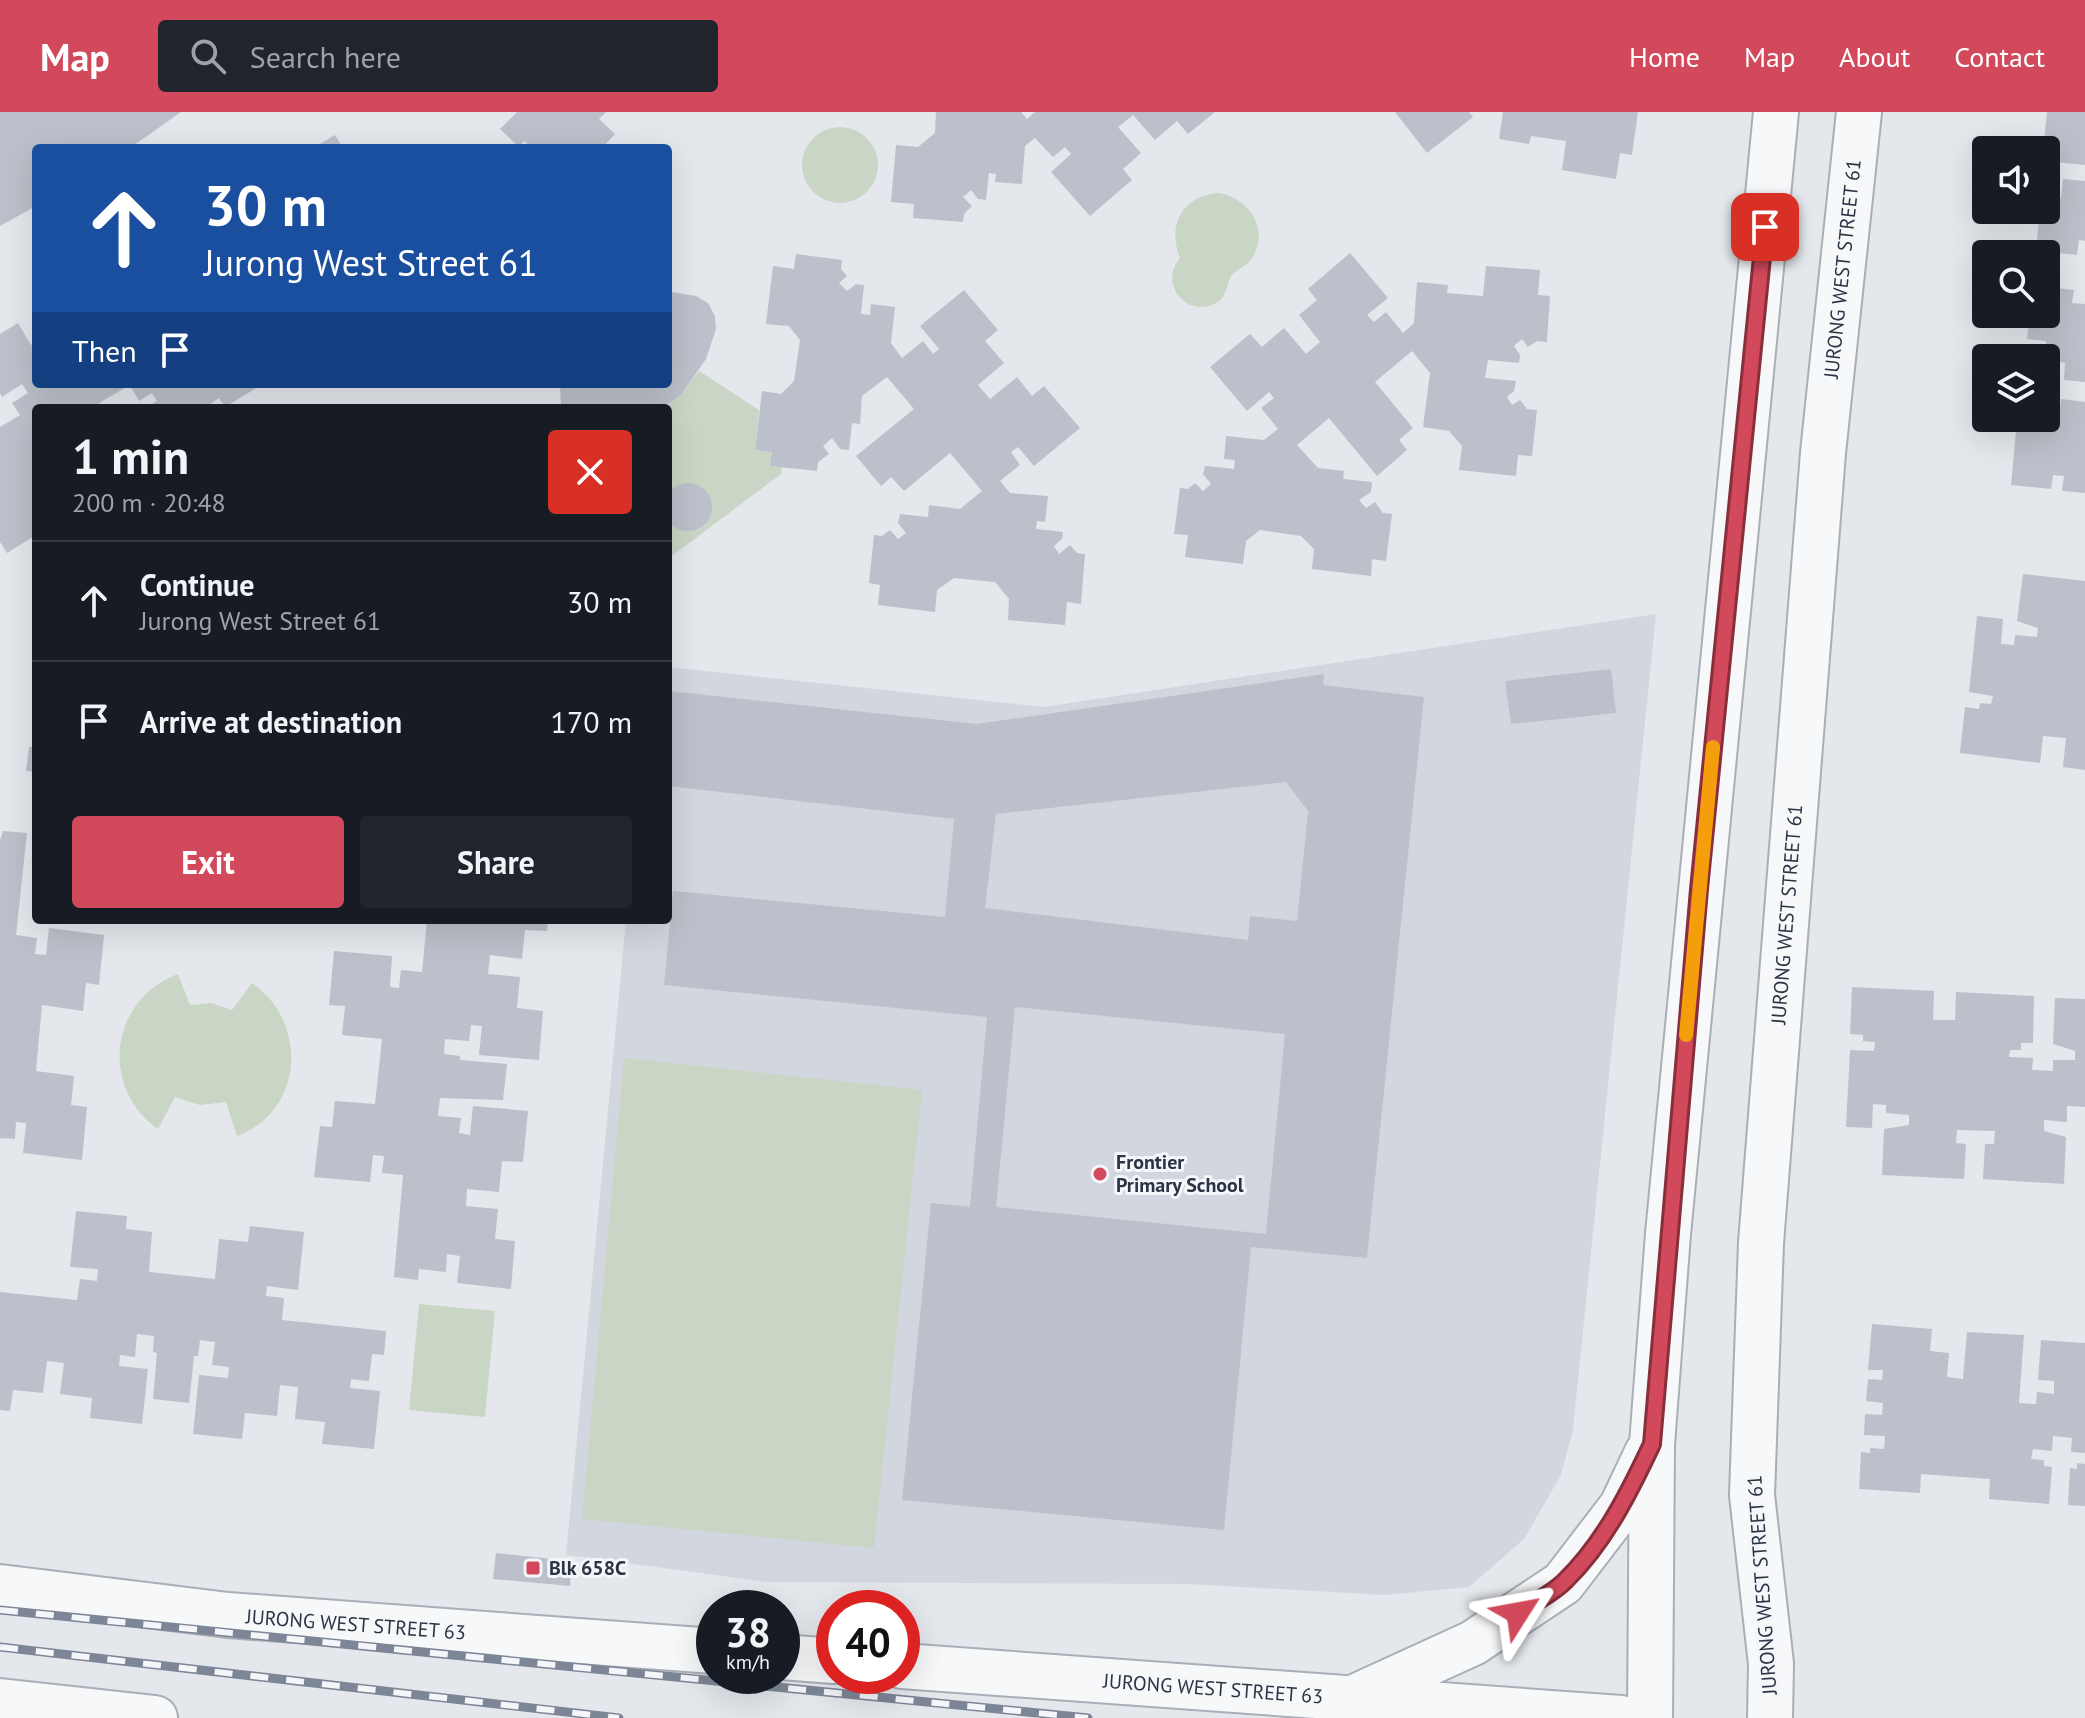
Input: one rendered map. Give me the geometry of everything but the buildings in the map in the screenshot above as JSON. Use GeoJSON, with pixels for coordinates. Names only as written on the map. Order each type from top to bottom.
{"type":"FeatureCollection","features":[{"type":"Feature","properties":{"kind":"street"},"geometry":{"type":"LineString","coordinates":[[1650,1718],[1652,1444],[1704,842],[1776,112]]}},
{"type":"Feature","properties":{"kind":"street","name":"JURONG WEST STREET 61"},"geometry":{"type":"LineString","coordinates":[[1770,1718],[1771,1664],[1752,1495],[1761,1243],[1823,453],[1859,112]]}},
{"type":"Feature","properties":{"kind":"street"},"geometry":{"type":"LineString","coordinates":[[1348,1700],[1473,1643],[1563,1583],[1622,1506],[1652,1444]]}},
{"type":"Feature","properties":{"kind":"street","name":"JURONG WEST STREET 63"},"geometry":{"type":"LineString","coordinates":[[0,1587],[228,1615],[696,1650]]}},
{"type":"Feature","properties":{"kind":"street","name":"JURONG WEST STREET 63"},"geometry":{"type":"LineString","coordinates":[[920,1667],[1621,1718]]}},
{"type":"Feature","properties":{"kind":"street"},"geometry":{"type":"LineString","coordinates":[[0,1701],[155,1718]]}},
{"type":"Feature","properties":{"kind":"shaded area","name":"Frontier Primary School"},"geometry":{"type":"Polygon","coordinates":[[[1656,614],[1573,1429],[1561,1475],[1524,1539],[1469,1587],[1384,1595],[1190,1584],[768,1582],[566,1555],[626,924],[672,924],[672,667],[1044,707],[1656,614]]]}},
{"type":"Feature","properties":{"kind":"green space"},"geometry":{"type":"Polygon","coordinates":[[[840,127],[855,130],[867,138],[875,150],[878,165],[875,180],[867,192],[855,200],[840,203],[825,200],[813,192],[805,180],[802,165],[805,150],[813,138],[825,130],[840,127]]]}},
{"type":"Feature","properties":{"kind":"green space"},"geometry":{"type":"Polygon","coordinates":[[[1219,193],[1238,200],[1252,214],[1259,232],[1258,242],[1253,257],[1233,274],[1219,301],[1203,307],[1193,306],[1178,295],[1172,277],[1180,258],[1175,235],[1177,224],[1187,206],[1195,200],[1219,193]]]}},
{"type":"Feature","properties":{"kind":"green space"},"geometry":{"type":"Polygon","coordinates":[[[699,371],[759,410],[755,450],[772,452],[770,466],[782,467],[781,474],[672,556],[672,404],[669,404],[681,395],[699,371]]]}},
{"type":"Feature","properties":{"kind":"green space"},"geometry":{"type":"Polygon","coordinates":[[[178,974],[190,1005],[211,1003],[232,1010],[252,983],[270,999],[283,1019],[290,1042],[291,1064],[286,1087],[276,1107],[259,1124],[237,1136],[226,1102],[200,1105],[175,1097],[158,1129],[139,1111],[127,1091],[120,1068],[120,1045],[126,1023],[138,1003],[155,986],[178,974]]]}},
{"type":"Feature","properties":{"kind":"green space"},"geometry":{"type":"Polygon","coordinates":[[[624,1058],[922,1090],[874,1548],[582,1519],[624,1058]]]}},
{"type":"Feature","properties":{"kind":"green space"},"geometry":{"type":"Polygon","coordinates":[[[419,1304],[495,1311],[485,1417],[409,1410],[419,1304]]]}},
{"type":"Feature","properties":{"kind":"railway"},"geometry":{"type":"LineString","coordinates":[[0,1610],[1088,1718]]}},
{"type":"Feature","properties":{"kind":"railway"},"geometry":{"type":"LineString","coordinates":[[0,1647],[619,1718]]}},
{"type":"Feature","properties":{"kind":"slow traffic"},"geometry":{"type":"LineString","coordinates":[[1686,1035],[1713,747]]}},
{"type":"Feature","properties":{"kind":"place","name":"Frontier Primary School"},"geometry":{"type":"Point","coordinates":[1100,1174]}},
{"type":"Feature","properties":{"kind":"place","name":"Blk 658C"},"geometry":{"type":"Point","coordinates":[533,1568]}},
{"type":"Feature","properties":{"kind":"route"},"geometry":{"type":"LineString","coordinates":[[1518,1613],[1563,1583],[1582,1561],[1622,1506],[1652,1444],[1699,889],[1765,227]]}}]}
